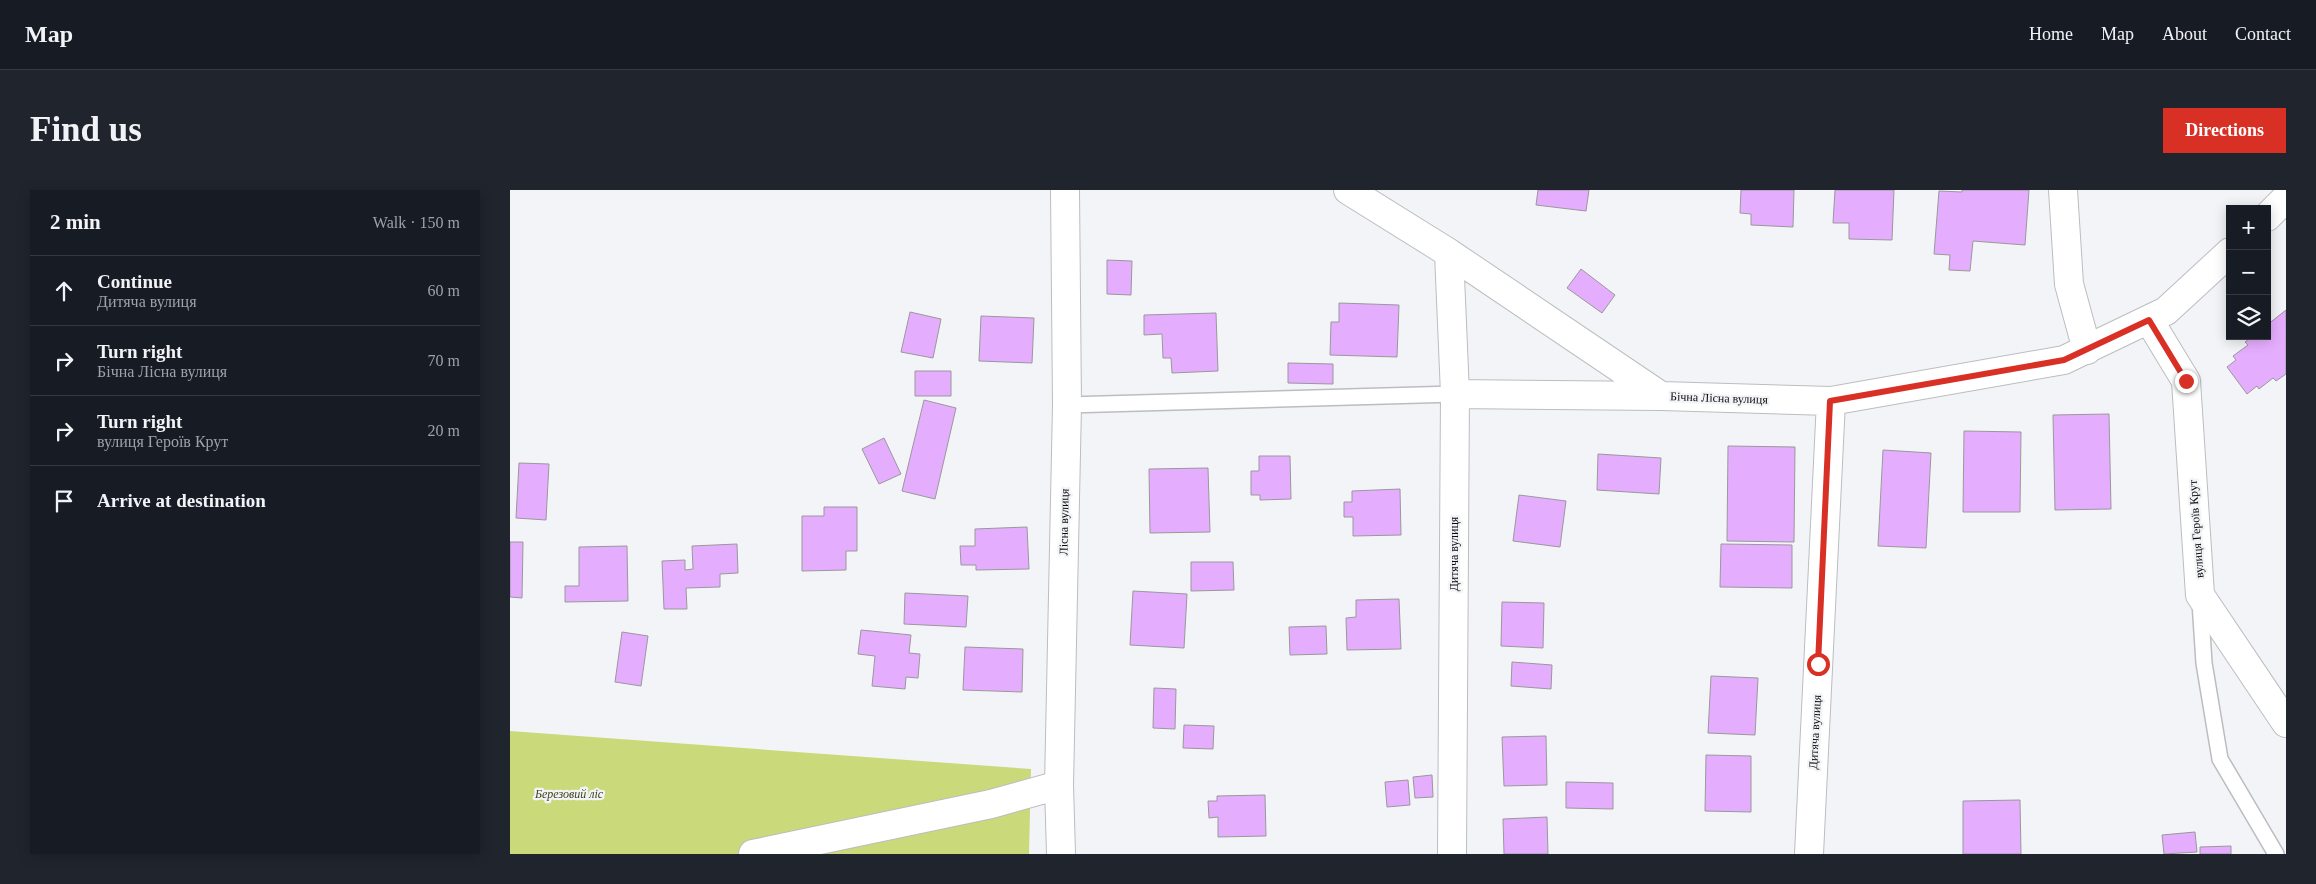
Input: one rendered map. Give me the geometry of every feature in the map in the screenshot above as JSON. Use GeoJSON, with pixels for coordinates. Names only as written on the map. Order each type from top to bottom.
{"type":"FeatureCollection","features":[{"type":"Feature","properties":{"kind":"street","name":"Лісна вулиця"},"geometry":{"type":"LineString","coordinates":[[1061,854],[1059,785],[1067,405],[1065,190]]}},
{"type":"Feature","properties":{"kind":"street","name":"Бічна Лісна вулиця"},"geometry":{"type":"LineString","coordinates":[[1348,190],[1449,253],[1661,396],[1830,401],[2064,360],[2166,311],[2226,256]]}},
{"type":"Feature","properties":{"kind":"street"},"geometry":{"type":"LineString","coordinates":[[2063,190],[2069,284],[2087,350]]}},
{"type":"Feature","properties":{"kind":"street"},"geometry":{"type":"LineString","coordinates":[[2271,213],[2286,198]]}},
{"type":"Feature","properties":{"kind":"street","name":"Дитяча вулиця"},"geometry":{"type":"LineString","coordinates":[[1449,253],[1455,394],[1452,854]]}},
{"type":"Feature","properties":{"kind":"street","name":"вулиця Героїв Крут"},"geometry":{"type":"LineString","coordinates":[[2149,320],[2186,381],[2200,595],[2286,723]]}},
{"type":"Feature","properties":{"kind":"street"},"geometry":{"type":"LineString","coordinates":[[1455,394],[1661,396]]}},
{"type":"Feature","properties":{"kind":"street","name":"Дитяча вулиця"},"geometry":{"type":"LineString","coordinates":[[1809,854],[1830,401]]}},
{"type":"Feature","properties":{"kind":"street"},"geometry":{"type":"LineString","coordinates":[[752,854],[990,804],[1059,785]]}},
{"type":"Feature","properties":{"kind":"lane"},"geometry":{"type":"LineString","coordinates":[[1067,405],[1455,394]]}},
{"type":"Feature","properties":{"kind":"lane"},"geometry":{"type":"LineString","coordinates":[[2200,595],[2204,663],[2220,759],[2276,854]]}},
{"type":"Feature","properties":{"kind":"green space","name":"Березовий ліс"},"geometry":{"type":"Polygon","coordinates":[[[510,731],[1031,769],[1029,854],[510,854],[510,731]]]}},
{"type":"Feature","properties":{"kind":"building"},"geometry":{"type":"Polygon","coordinates":[[[1538,190],[1589,190],[1586,211],[1536,205],[1538,190]]]}},
{"type":"Feature","properties":{"kind":"building"},"geometry":{"type":"Polygon","coordinates":[[[1741,190],[1794,190],[1793,227],[1751,225],[1751,214],[1740,213],[1741,190]]]}},
{"type":"Feature","properties":{"kind":"building"},"geometry":{"type":"Polygon","coordinates":[[[1835,190],[1894,190],[1892,240],[1849,239],[1849,223],[1833,223],[1835,190]]]}},
{"type":"Feature","properties":{"kind":"building"},"geometry":{"type":"Polygon","coordinates":[[[1962,190],[2029,190],[2025,245],[1973,241],[1970,271],[1949,270],[1950,255],[1934,254],[1939,191],[1962,192],[1962,190]]]}},
{"type":"Feature","properties":{"kind":"building"},"geometry":{"type":"Polygon","coordinates":[[[1107,260],[1132,261],[1131,295],[1107,294],[1107,260]]]}},
{"type":"Feature","properties":{"kind":"building"},"geometry":{"type":"Polygon","coordinates":[[[1581,269],[1615,295],[1602,313],[1567,288],[1581,269]]]}},
{"type":"Feature","properties":{"kind":"building"},"geometry":{"type":"Polygon","coordinates":[[[1339,303],[1399,305],[1397,357],[1330,355],[1331,322],[1339,322],[1339,303]]]}},
{"type":"Feature","properties":{"kind":"building"},"geometry":{"type":"Polygon","coordinates":[[[2286,310],[2286,374],[2276,381],[2273,378],[2259,389],[2257,386],[2247,394],[2227,367],[2236,360],[2233,356],[2248,345],[2245,342],[2248,340],[2271,340],[2271,322],[2286,310]]]}},
{"type":"Feature","properties":{"kind":"building"},"geometry":{"type":"Polygon","coordinates":[[[910,312],[941,319],[933,358],[901,352],[910,312]]]}},
{"type":"Feature","properties":{"kind":"building"},"geometry":{"type":"Polygon","coordinates":[[[1216,313],[1218,371],[1172,373],[1171,358],[1163,358],[1162,334],[1144,335],[1144,315],[1216,313]]]}},
{"type":"Feature","properties":{"kind":"building"},"geometry":{"type":"Polygon","coordinates":[[[981,316],[1034,318],[1032,363],[979,361],[981,316]]]}},
{"type":"Feature","properties":{"kind":"building"},"geometry":{"type":"Polygon","coordinates":[[[1288,363],[1333,364],[1333,384],[1288,383],[1288,363]]]}},
{"type":"Feature","properties":{"kind":"building"},"geometry":{"type":"Polygon","coordinates":[[[915,371],[951,371],[951,396],[915,396],[915,371]]]}},
{"type":"Feature","properties":{"kind":"building"},"geometry":{"type":"Polygon","coordinates":[[[924,400],[956,408],[935,499],[902,491],[924,400]]]}},
{"type":"Feature","properties":{"kind":"building"},"geometry":{"type":"Polygon","coordinates":[[[2109,414],[2111,509],[2055,510],[2053,415],[2109,414]]]}},
{"type":"Feature","properties":{"kind":"building"},"geometry":{"type":"Polygon","coordinates":[[[1964,431],[2021,432],[2020,512],[1963,512],[1964,431]]]}},
{"type":"Feature","properties":{"kind":"building"},"geometry":{"type":"Polygon","coordinates":[[[884,438],[901,474],[879,484],[862,449],[884,438]]]}},
{"type":"Feature","properties":{"kind":"building"},"geometry":{"type":"Polygon","coordinates":[[[1728,446],[1795,447],[1794,542],[1727,541],[1728,446]]]}},
{"type":"Feature","properties":{"kind":"building"},"geometry":{"type":"Polygon","coordinates":[[[1883,450],[1931,453],[1926,548],[1878,546],[1883,450]]]}},
{"type":"Feature","properties":{"kind":"building"},"geometry":{"type":"Polygon","coordinates":[[[1598,454],[1661,458],[1659,494],[1597,490],[1598,454]]]}},
{"type":"Feature","properties":{"kind":"building"},"geometry":{"type":"Polygon","coordinates":[[[1259,456],[1290,456],[1291,499],[1260,500],[1260,495],[1251,495],[1251,471],[1259,471],[1259,456]]]}},
{"type":"Feature","properties":{"kind":"building"},"geometry":{"type":"Polygon","coordinates":[[[519,463],[549,464],[546,520],[516,518],[519,463]]]}},
{"type":"Feature","properties":{"kind":"building"},"geometry":{"type":"Polygon","coordinates":[[[1208,468],[1210,532],[1150,533],[1149,469],[1208,468]]]}},
{"type":"Feature","properties":{"kind":"building"},"geometry":{"type":"Polygon","coordinates":[[[1400,489],[1401,535],[1353,536],[1353,517],[1344,517],[1344,502],[1352,502],[1352,491],[1400,489]]]}},
{"type":"Feature","properties":{"kind":"building"},"geometry":{"type":"Polygon","coordinates":[[[1519,495],[1566,501],[1560,547],[1513,541],[1519,495]]]}},
{"type":"Feature","properties":{"kind":"building"},"geometry":{"type":"Polygon","coordinates":[[[824,507],[857,507],[857,551],[846,551],[846,570],[802,571],[802,516],[824,516],[824,507]]]}},
{"type":"Feature","properties":{"kind":"building"},"geometry":{"type":"Polygon","coordinates":[[[1027,527],[1029,569],[976,570],[976,565],[961,565],[960,546],[975,546],[975,529],[1027,527]]]}},
{"type":"Feature","properties":{"kind":"building"},"geometry":{"type":"Polygon","coordinates":[[[510,542],[523,542],[522,598],[510,597],[510,542]]]}},
{"type":"Feature","properties":{"kind":"building"},"geometry":{"type":"Polygon","coordinates":[[[737,544],[738,573],[720,574],[720,587],[686,588],[687,609],[664,609],[662,561],[685,560],[685,570],[693,569],[692,546],[737,544]]]}},
{"type":"Feature","properties":{"kind":"building"},"geometry":{"type":"Polygon","coordinates":[[[1721,544],[1792,545],[1792,588],[1720,587],[1721,544]]]}},
{"type":"Feature","properties":{"kind":"building"},"geometry":{"type":"Polygon","coordinates":[[[627,546],[628,601],[565,602],[565,586],[579,586],[579,547],[627,546]]]}},
{"type":"Feature","properties":{"kind":"building"},"geometry":{"type":"Polygon","coordinates":[[[1191,562],[1233,562],[1234,590],[1191,591],[1191,562]]]}},
{"type":"Feature","properties":{"kind":"building"},"geometry":{"type":"Polygon","coordinates":[[[1133,591],[1187,594],[1184,648],[1130,645],[1133,591]]]}},
{"type":"Feature","properties":{"kind":"building"},"geometry":{"type":"Polygon","coordinates":[[[905,593],[968,596],[966,627],[904,624],[905,593]]]}},
{"type":"Feature","properties":{"kind":"building"},"geometry":{"type":"Polygon","coordinates":[[[1399,599],[1401,649],[1347,650],[1346,618],[1356,617],[1356,600],[1399,599]]]}},
{"type":"Feature","properties":{"kind":"building"},"geometry":{"type":"Polygon","coordinates":[[[1502,602],[1544,603],[1543,648],[1501,646],[1502,602]]]}},
{"type":"Feature","properties":{"kind":"building"},"geometry":{"type":"Polygon","coordinates":[[[1326,626],[1327,654],[1290,655],[1289,627],[1326,626]]]}},
{"type":"Feature","properties":{"kind":"building"},"geometry":{"type":"Polygon","coordinates":[[[861,630],[911,635],[909,653],[920,654],[918,678],[906,677],[905,689],[872,686],[875,656],[858,654],[861,630]]]}},
{"type":"Feature","properties":{"kind":"building"},"geometry":{"type":"Polygon","coordinates":[[[622,632],[648,636],[641,686],[615,682],[622,632]]]}},
{"type":"Feature","properties":{"kind":"building"},"geometry":{"type":"Polygon","coordinates":[[[965,647],[1023,649],[1022,692],[963,690],[965,647]]]}},
{"type":"Feature","properties":{"kind":"building"},"geometry":{"type":"Polygon","coordinates":[[[1512,662],[1552,665],[1551,689],[1511,686],[1512,662]]]}},
{"type":"Feature","properties":{"kind":"building"},"geometry":{"type":"Polygon","coordinates":[[[1711,676],[1758,678],[1755,735],[1708,733],[1711,676]]]}},
{"type":"Feature","properties":{"kind":"building"},"geometry":{"type":"Polygon","coordinates":[[[1154,688],[1176,689],[1175,729],[1153,728],[1154,688]]]}},
{"type":"Feature","properties":{"kind":"building"},"geometry":{"type":"Polygon","coordinates":[[[1184,725],[1214,726],[1213,749],[1183,748],[1184,725]]]}},
{"type":"Feature","properties":{"kind":"building"},"geometry":{"type":"Polygon","coordinates":[[[1546,736],[1547,785],[1504,786],[1502,737],[1546,736]]]}},
{"type":"Feature","properties":{"kind":"building"},"geometry":{"type":"Polygon","coordinates":[[[1706,755],[1751,756],[1751,812],[1705,811],[1706,755]]]}},
{"type":"Feature","properties":{"kind":"building"},"geometry":{"type":"Polygon","coordinates":[[[1432,775],[1433,797],[1415,798],[1413,777],[1432,775]]]}},
{"type":"Feature","properties":{"kind":"building"},"geometry":{"type":"Polygon","coordinates":[[[1408,780],[1410,805],[1387,807],[1385,782],[1408,780]]]}},
{"type":"Feature","properties":{"kind":"building"},"geometry":{"type":"Polygon","coordinates":[[[1566,782],[1613,783],[1613,809],[1566,808],[1566,782]]]}},
{"type":"Feature","properties":{"kind":"building"},"geometry":{"type":"Polygon","coordinates":[[[1265,795],[1266,836],[1218,837],[1218,817],[1209,818],[1208,801],[1217,801],[1217,796],[1265,795]]]}},
{"type":"Feature","properties":{"kind":"building"},"geometry":{"type":"Polygon","coordinates":[[[2020,800],[2021,854],[1963,854],[1963,801],[2020,800]]]}},
{"type":"Feature","properties":{"kind":"building"},"geometry":{"type":"Polygon","coordinates":[[[1547,817],[1548,854],[1504,854],[1503,819],[1547,817]]]}},
{"type":"Feature","properties":{"kind":"building"},"geometry":{"type":"Polygon","coordinates":[[[2195,832],[2197,852],[2164,854],[2162,835],[2195,832]]]}},
{"type":"Feature","properties":{"kind":"building"},"geometry":{"type":"Polygon","coordinates":[[[2231,846],[2231,854],[2200,854],[2200,847],[2231,846]]]}},
{"type":"Feature","properties":{"kind":"route"},"geometry":{"type":"LineString","coordinates":[[1818,664],[1830,401],[2064,360],[2149,320],[2186,381]]}}]}
